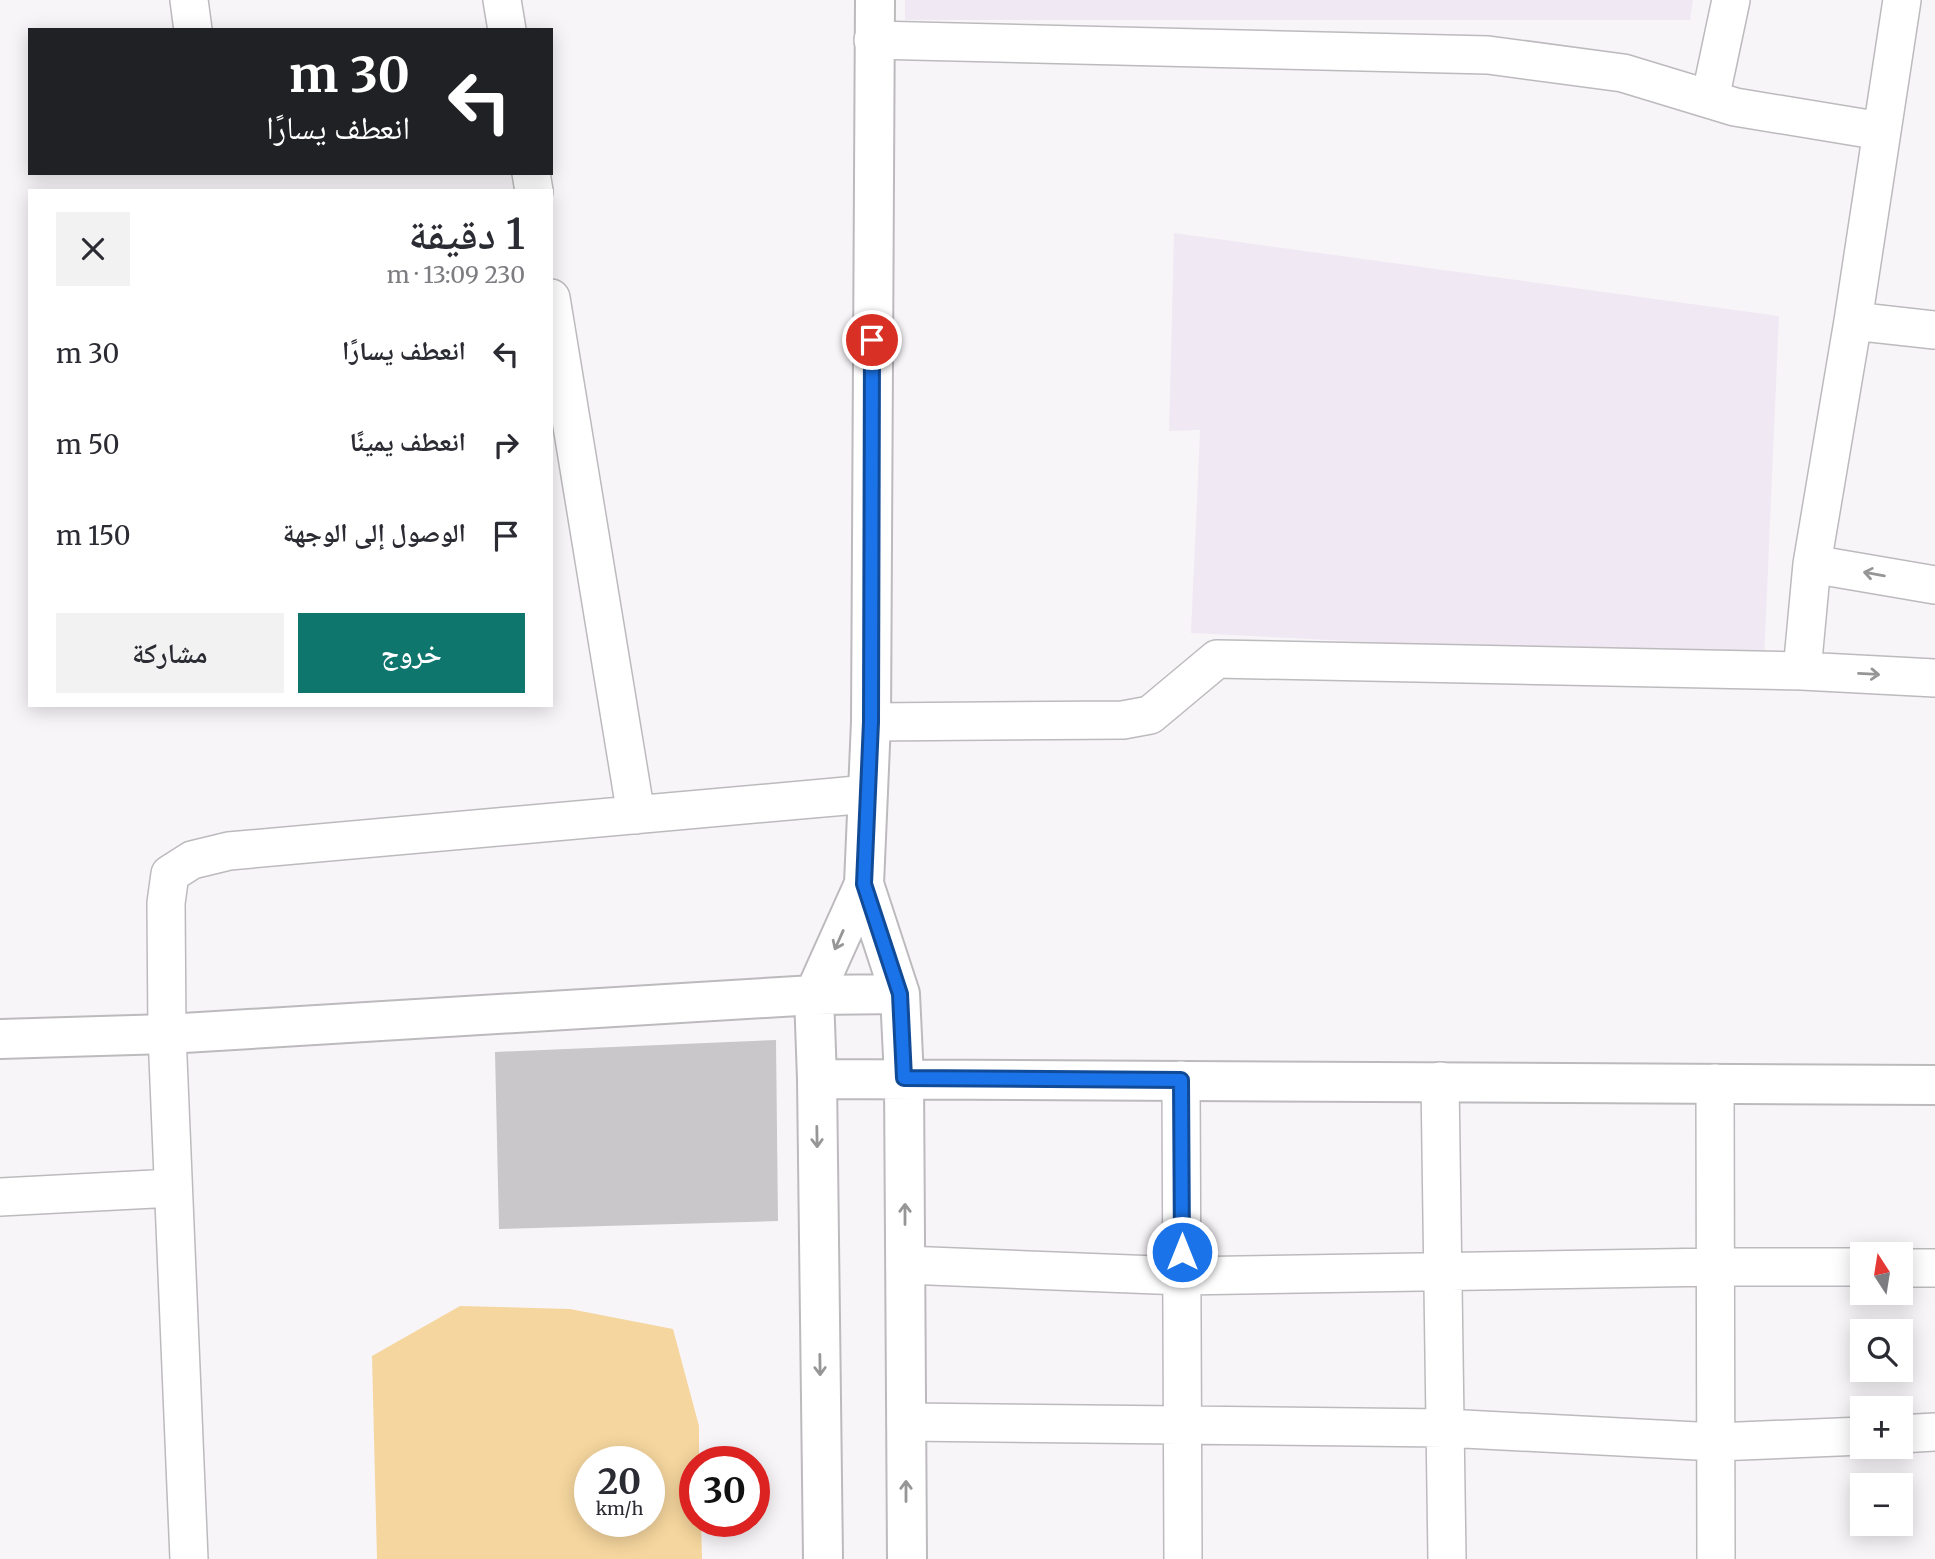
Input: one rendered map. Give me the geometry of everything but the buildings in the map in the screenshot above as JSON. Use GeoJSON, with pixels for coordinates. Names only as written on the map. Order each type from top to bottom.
{"type":"FeatureCollection","features":[{"type":"Feature","properties":{"kind":"street"},"geometry":{"type":"LineString","coordinates":[[189,0],[193,28]]}},
{"type":"Feature","properties":{"kind":"street"},"geometry":{"type":"LineString","coordinates":[[502,0],[507,28]]}},
{"type":"Feature","properties":{"kind":"street"},"geometry":{"type":"LineString","coordinates":[[875,0],[871,722],[864,884],[900,994],[904,1078],[907,1559]]}},
{"type":"Feature","properties":{"kind":"street"},"geometry":{"type":"LineString","coordinates":[[1710,99],[1731,0]]}},
{"type":"Feature","properties":{"kind":"street"},"geometry":{"type":"LineString","coordinates":[[1802,671],[1812,564],[1853,321],[1902,0]]}},
{"type":"Feature","properties":{"kind":"street"},"geometry":{"type":"LineString","coordinates":[[873,40],[1488,55],[1623,73],[1735,107],[1881,131]]}},
{"type":"Feature","properties":{"kind":"street"},"geometry":{"type":"LineString","coordinates":[[1853,321],[1935,330]]}},
{"type":"Feature","properties":{"kind":"street"},"geometry":{"type":"LineString","coordinates":[[553,322],[561,420],[636,815]]}},
{"type":"Feature","properties":{"kind":"street"},"geometry":{"type":"LineString","coordinates":[[1812,564],[1935,585]]}},
{"type":"Feature","properties":{"kind":"street"},"geometry":{"type":"LineString","coordinates":[[871,722],[1123,720],[1150,715],[1217,659],[1802,671],[1935,678]]}},
{"type":"Feature","properties":{"kind":"street"},"geometry":{"type":"LineString","coordinates":[[189,1559],[167,1034],[166,902],[170,874],[191,860],[229,851],[868,794]]}},
{"type":"Feature","properties":{"kind":"street"},"geometry":{"type":"LineString","coordinates":[[823,1559],[814,995],[864,884]]}},
{"type":"Feature","properties":{"kind":"street"},"geometry":{"type":"LineString","coordinates":[[0,1039],[167,1034],[814,995],[900,994]]}},
{"type":"Feature","properties":{"kind":"street"},"geometry":{"type":"LineString","coordinates":[[817,1079],[1935,1084]]}},
{"type":"Feature","properties":{"kind":"street"},"geometry":{"type":"LineString","coordinates":[[1181,1080],[1183,1559]]}},
{"type":"Feature","properties":{"kind":"street"},"geometry":{"type":"LineString","coordinates":[[1440,1081],[1447,1559]]}},
{"type":"Feature","properties":{"kind":"street"},"geometry":{"type":"LineString","coordinates":[[1715,1083],[1716,1559]]}},
{"type":"Feature","properties":{"kind":"street"},"geometry":{"type":"LineString","coordinates":[[0,1197],[173,1188]]}},
{"type":"Feature","properties":{"kind":"street"},"geometry":{"type":"LineString","coordinates":[[905,1265],[1182,1276],[1850,1267]]}},
{"type":"Feature","properties":{"kind":"street"},"geometry":{"type":"LineString","coordinates":[[1913,1268],[1935,1268]]}},
{"type":"Feature","properties":{"kind":"street"},"geometry":{"type":"LineString","coordinates":[[906,1422],[1445,1427],[1716,1442],[1850,1436]]}},
{"type":"Feature","properties":{"kind":"street"},"geometry":{"type":"LineString","coordinates":[[1913,1433],[1935,1432]]}},
{"type":"Feature","properties":{"kind":"shaded area"},"geometry":{"type":"Polygon","coordinates":[[[905,0],[1693,0],[1690,20],[905,20],[905,0]]]}},
{"type":"Feature","properties":{"kind":"shaded area"},"geometry":{"type":"Polygon","coordinates":[[[1174,233],[1779,316],[1764,662],[1191,633],[1200,430],[1169,431],[1174,233]]]}},
{"type":"Feature","properties":{"kind":"shaded area"},"geometry":{"type":"Polygon","coordinates":[[[460,1306],[570,1309],[673,1329],[699,1426],[699,1446],[679,1446],[679,1537],[701,1537],[702,1559],[377,1559],[372,1356],[460,1306]]]}},
{"type":"Feature","properties":{"kind":"route"},"geometry":{"type":"LineString","coordinates":[[872,340],[871,722],[864,884],[900,994],[904,1078],[1181,1080],[1182,1252]]}}]}
